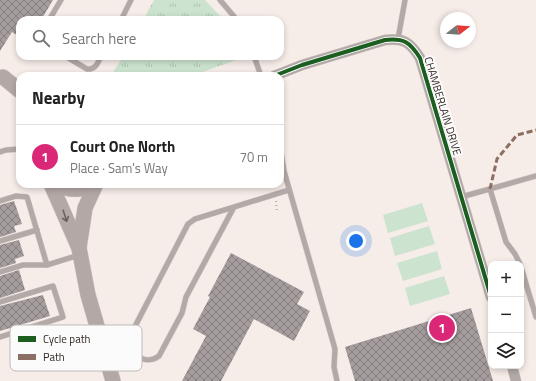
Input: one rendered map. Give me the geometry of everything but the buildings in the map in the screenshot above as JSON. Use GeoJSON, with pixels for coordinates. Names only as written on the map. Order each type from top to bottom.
{"type":"FeatureCollection","features":[{"type":"Feature","properties":{"kind":"main road"},"geometry":{"type":"LineString","coordinates":[[1,76],[16,79]]}},
{"type":"Feature","properties":{"kind":"main road"},"geometry":{"type":"LineString","coordinates":[[1,76],[16,88]]}},
{"type":"Feature","properties":{"kind":"main road"},"geometry":{"type":"LineString","coordinates":[[53,188],[79,251],[89,301],[96,325]]}},
{"type":"Feature","properties":{"kind":"main road"},"geometry":{"type":"LineString","coordinates":[[68,188],[74,190],[85,188]]}},
{"type":"Feature","properties":{"kind":"main road"},"geometry":{"type":"LineString","coordinates":[[79,251],[86,208],[93,188]]}},
{"type":"Feature","properties":{"kind":"main road"},"geometry":{"type":"LineString","coordinates":[[110,371],[113,381]]}},
{"type":"Feature","properties":{"kind":"street"},"geometry":{"type":"LineString","coordinates":[[284,72],[385,40],[398,39]]}},
{"type":"Feature","properties":{"kind":"street","name":"CHAMBERLAIN DRIVE"},"geometry":{"type":"LineString","coordinates":[[398,39],[412,45],[420,58],[488,287]]}},
{"type":"Feature","properties":{"kind":"street"},"geometry":{"type":"LineString","coordinates":[[513,369],[516,381]]}},
{"type":"Feature","properties":{"kind":"lane"},"geometry":{"type":"LineString","coordinates":[[51,16],[61,0]]}},
{"type":"Feature","properties":{"kind":"lane"},"geometry":{"type":"LineString","coordinates":[[123,16],[131,0]]}},
{"type":"Feature","properties":{"kind":"lane"},"geometry":{"type":"LineString","coordinates":[[220,0],[234,16]]}},
{"type":"Feature","properties":{"kind":"lane"},"geometry":{"type":"LineString","coordinates":[[398,39],[405,0]]}},
{"type":"Feature","properties":{"kind":"lane"},"geometry":{"type":"LineString","coordinates":[[72,60],[87,69],[95,67],[99,60]]}},
{"type":"Feature","properties":{"kind":"lane"},"geometry":{"type":"LineString","coordinates":[[255,60],[260,72]]}},
{"type":"Feature","properties":{"kind":"lane"},"geometry":{"type":"LineString","coordinates":[[0,152],[16,149]]}},
{"type":"Feature","properties":{"kind":"lane"},"geometry":{"type":"LineString","coordinates":[[284,166],[289,190],[335,349],[334,367],[337,381]]}},
{"type":"Feature","properties":{"kind":"lane"},"geometry":{"type":"LineString","coordinates":[[461,197],[536,176]]}},
{"type":"Feature","properties":{"kind":"lane"},"geometry":{"type":"LineString","coordinates":[[490,189],[506,242],[516,254],[519,261]]}},
{"type":"Feature","properties":{"kind":"lane"},"geometry":{"type":"LineString","coordinates":[[136,325],[188,224],[195,219],[289,190]]}},
{"type":"Feature","properties":{"kind":"lane"},"geometry":{"type":"LineString","coordinates":[[0,201],[16,196],[27,197],[47,265]]}},
{"type":"Feature","properties":{"kind":"lane"},"geometry":{"type":"LineString","coordinates":[[142,358],[146,360],[155,359],[159,356],[182,312],[186,297],[234,207]]}},
{"type":"Feature","properties":{"kind":"lane"},"geometry":{"type":"LineString","coordinates":[[0,241],[37,230]]}},
{"type":"Feature","properties":{"kind":"lane"},"geometry":{"type":"LineString","coordinates":[[0,272],[23,264],[47,265],[79,251]]}},
{"type":"Feature","properties":{"kind":"lane"},"geometry":{"type":"LineString","coordinates":[[524,277],[536,317]]}},
{"type":"Feature","properties":{"kind":"lane"},"geometry":{"type":"LineString","coordinates":[[0,302],[53,286],[63,317],[36,325]]}},
{"type":"Feature","properties":{"kind":"lane"},"geometry":{"type":"LineString","coordinates":[[0,336],[10,333]]}},
{"type":"Feature","properties":{"kind":"green space"},"geometry":{"type":"Polygon","coordinates":[[[154,0],[205,0],[220,16],[145,16],[154,0]]]}},
{"type":"Feature","properties":{"kind":"green space"},"geometry":{"type":"Polygon","coordinates":[[[121,60],[236,60],[202,72],[113,72],[121,60]]]}},
{"type":"Feature","properties":{"kind":"green space"},"geometry":{"type":"Polygon","coordinates":[[[422,203],[428,221],[388,233],[383,215],[422,203]]]}},
{"type":"Feature","properties":{"kind":"green space"},"geometry":{"type":"Polygon","coordinates":[[[429,226],[435,244],[395,256],[390,238],[429,226]]]}},
{"type":"Feature","properties":{"kind":"green space"},"geometry":{"type":"Polygon","coordinates":[[[437,251],[442,269],[403,281],[397,263],[437,251]]]}},
{"type":"Feature","properties":{"kind":"green space"},"geometry":{"type":"Polygon","coordinates":[[[444,276],[450,294],[410,306],[405,288],[444,276]]]}},
{"type":"Feature","properties":{"kind":"marked path"},"geometry":{"type":"LineString","coordinates":[[490,189],[497,159],[517,135],[536,130]]}},
{"type":"Feature","properties":{"kind":"cycle path"},"geometry":{"type":"LineString","coordinates":[[284,72],[302,65],[385,40],[406,42],[413,48],[420,58],[488,287]]}},
{"type":"Feature","properties":{"kind":"place","name":"Court One North"},"geometry":{"type":"Point","coordinates":[442,328]}}]}
